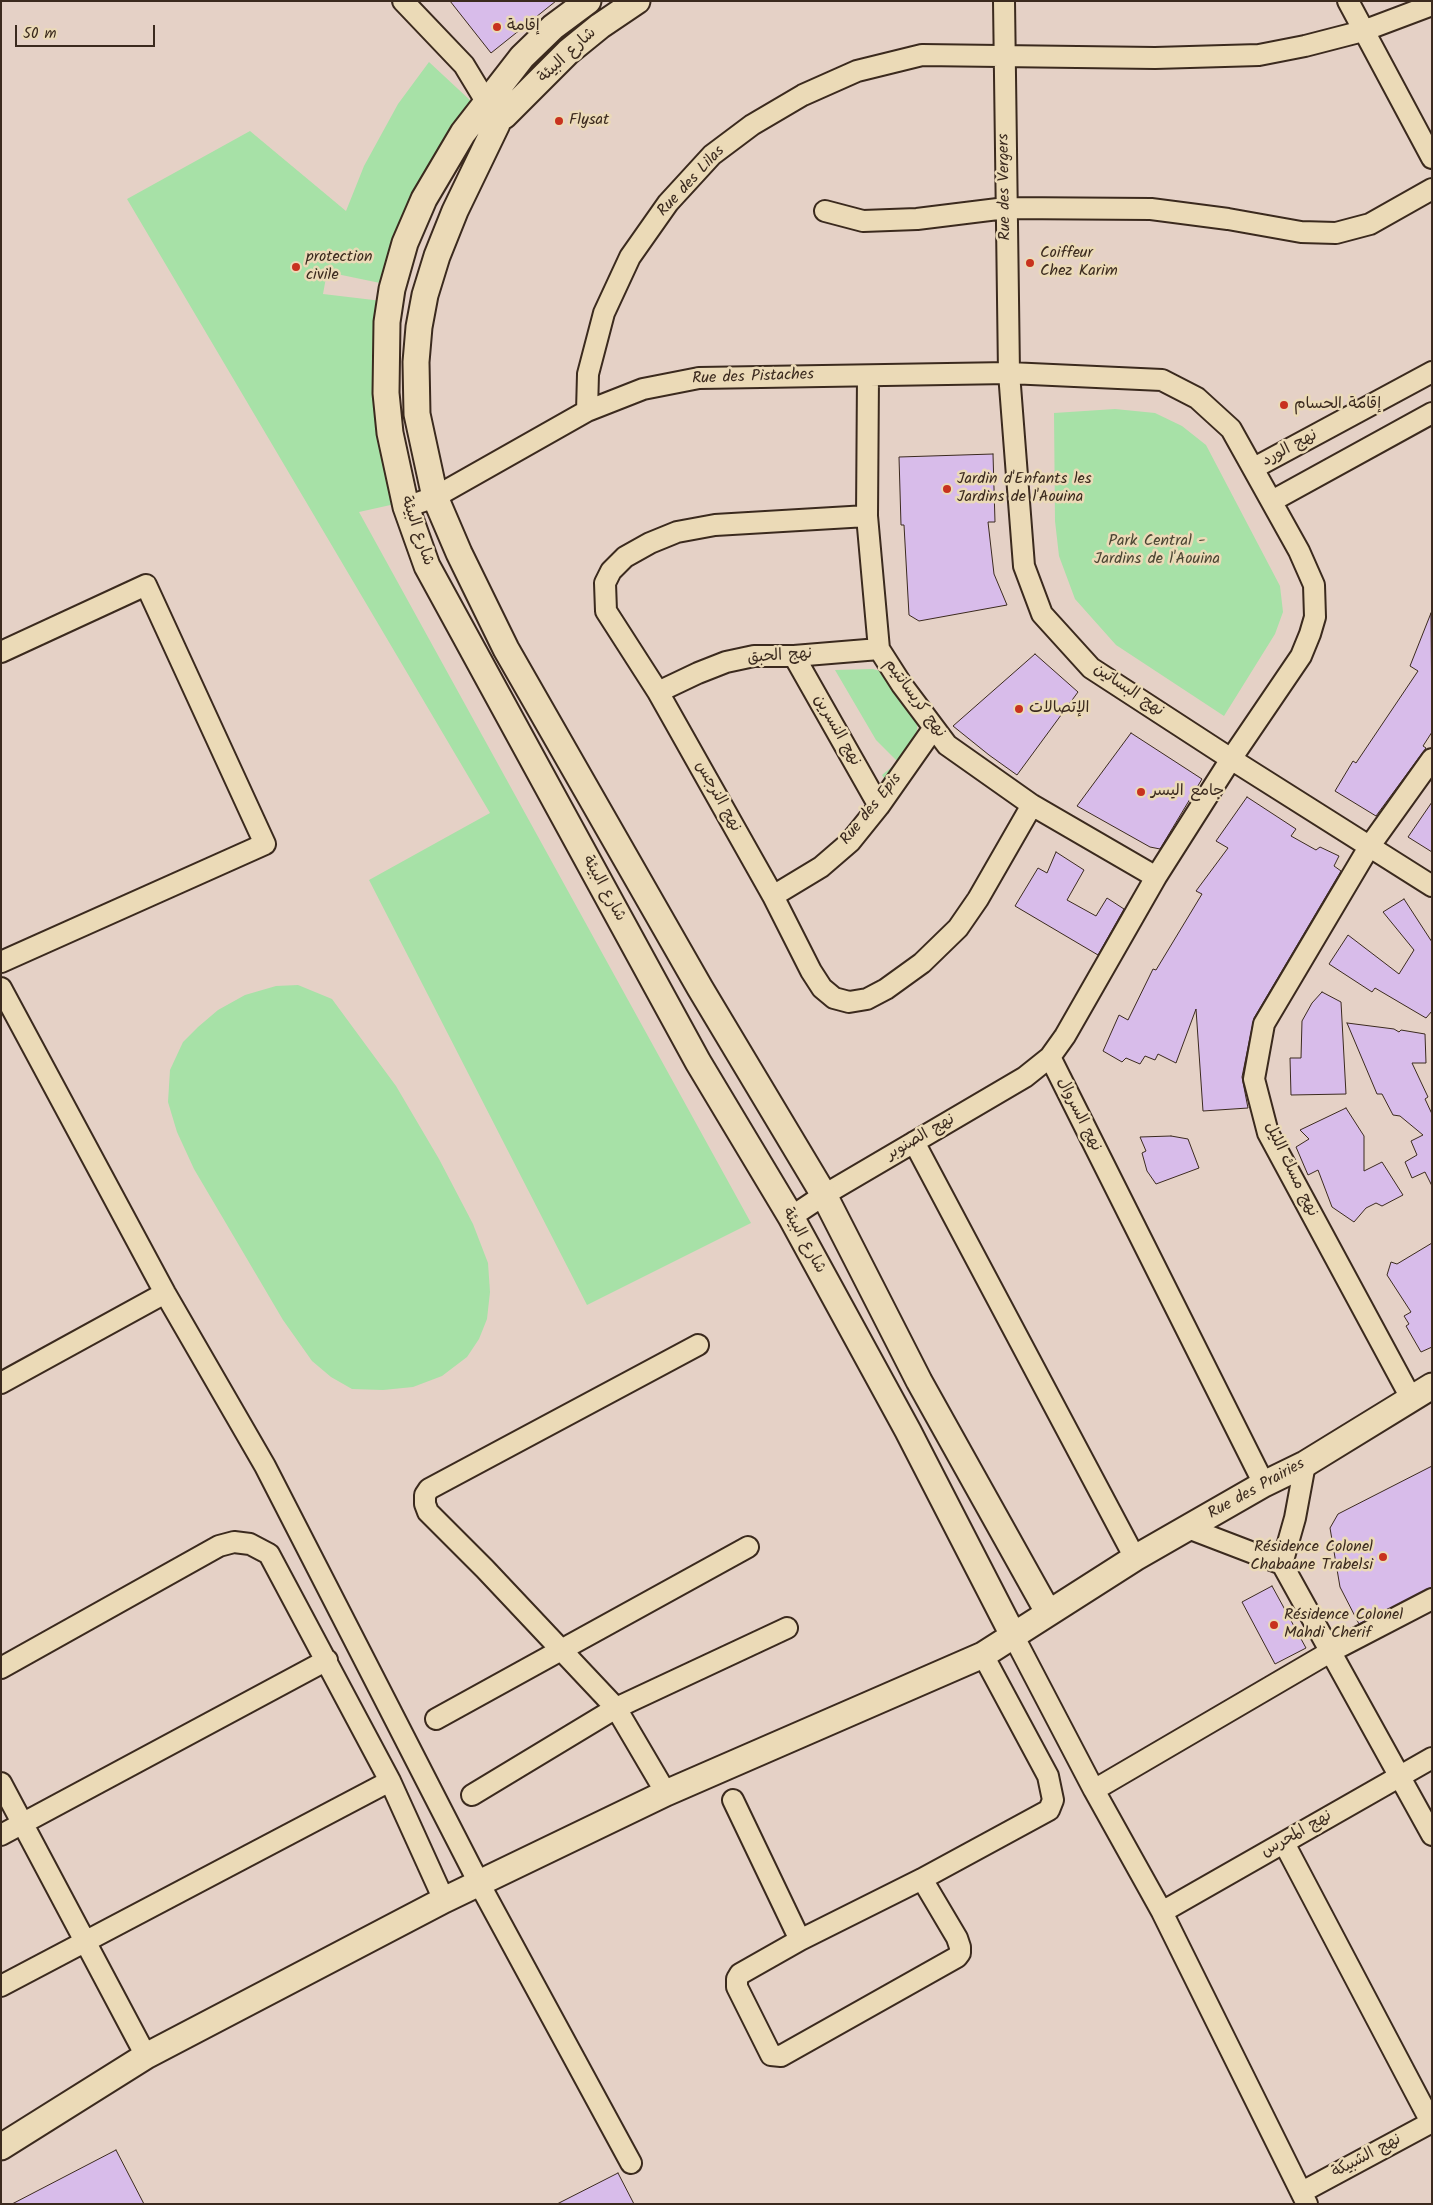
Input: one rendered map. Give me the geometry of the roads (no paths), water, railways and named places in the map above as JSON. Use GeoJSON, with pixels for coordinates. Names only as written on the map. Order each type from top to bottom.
{"type":"FeatureCollection","features":[{"type":"Feature","properties":{"kind":"street"},"geometry":{"type":"LineString","coordinates":[[403,1],[464,65],[491,111]]}},
{"type":"Feature","properties":{"kind":"street","name":"شارع البيئة"},"geometry":{"type":"LineString","coordinates":[[588,1],[553,27],[522,57],[491,111],[437,256],[425,295],[419,327],[416,362],[417,414],[435,497],[459,553],[506,649],[700,988],[824,1195],[919,1381],[1048,1612]]}},
{"type":"Feature","properties":{"kind":"street","name":"شارع البيئة"},"geometry":{"type":"LineString","coordinates":[[637,1],[600,26],[491,111],[448,156],[424,198],[405,243],[392,289],[387,322],[386,393],[390,433],[406,507],[426,566],[698,1062],[790,1217],[908,1431],[1014,1637]]}},
{"type":"Feature","properties":{"kind":"street","name":"Rue des Vergers"},"geometry":{"type":"LineString","coordinates":[[1004,1],[1009,373]]}},
{"type":"Feature","properties":{"kind":"street"},"geometry":{"type":"LineString","coordinates":[[1348,1],[1362,31],[1432,158]]}},
{"type":"Feature","properties":{"kind":"street","name":"Rue des Lilas"},"geometry":{"type":"LineString","coordinates":[[586,411],[588,374],[604,313],[630,257],[668,203],[712,156],[752,125],[803,95],[857,71],[922,54],[1217,57],[1258,54],[1305,46],[1362,31],[1432,5]]}},
{"type":"Feature","properties":{"kind":"street"},"geometry":{"type":"LineString","coordinates":[[825,211],[863,221],[917,219],[1006,208],[1151,209],[1195,214],[1301,232],[1336,233],[1370,224],[1432,189]]}},
{"type":"Feature","properties":{"kind":"street","name":"نهج الورد"},"geometry":{"type":"LineString","coordinates":[[1254,468],[1432,372]]}},
{"type":"Feature","properties":{"kind":"street","name":"Rue des Pistaches"},"geometry":{"type":"LineString","coordinates":[[406,507],[435,497],[586,411],[643,389],[699,378],[1009,373],[1162,380],[1197,398],[1232,428],[1272,501]]}},
{"type":"Feature","properties":{"kind":"street","name":"نهج البساتين"},"geometry":{"type":"LineString","coordinates":[[1009,373],[1024,566],[1042,614],[1091,668],[1369,848],[1432,886]]}},
{"type":"Feature","properties":{"kind":"street","name":"نهج كريسانتيم"},"geometry":{"type":"LineString","coordinates":[[868,376],[867,516],[879,649],[933,728],[947,745],[1032,805],[1156,878]]}},
{"type":"Feature","properties":{"kind":"street"},"geometry":{"type":"LineString","coordinates":[[1272,501],[1432,413]]}},
{"type":"Feature","properties":{"kind":"street","name":"نهج السروال"},"geometry":{"type":"LineString","coordinates":[[1264,1484],[1050,1057],[1065,1036],[1156,878],[1231,759],[1301,656],[1315,617],[1314,585],[1299,551],[1272,501]]}},
{"type":"Feature","properties":{"kind":"street","name":"نهج النرجس"},"geometry":{"type":"LineString","coordinates":[[867,516],[715,524],[677,532],[650,543],[625,557],[611,571],[605,583],[606,611],[658,692],[773,896],[811,971],[822,988],[834,998],[849,1002],[867,999],[886,989],[922,963],[958,928],[978,899],[1032,805]]}},
{"type":"Feature","properties":{"kind":"street"},"geometry":{"type":"LineString","coordinates":[[1,652],[146,585],[265,844],[1,962]]}},
{"type":"Feature","properties":{"kind":"street","name":"نهج الحبق"},"geometry":{"type":"LineString","coordinates":[[658,692],[726,662],[754,656],[794,656],[879,649]]}},
{"type":"Feature","properties":{"kind":"street","name":"نهج النسرين"},"geometry":{"type":"LineString","coordinates":[[794,656],[879,806]]}},
{"type":"Feature","properties":{"kind":"street","name":"Rue des Epis"},"geometry":{"type":"LineString","coordinates":[[773,896],[821,867],[850,842],[879,806],[933,728]]}},
{"type":"Feature","properties":{"kind":"street","name":"نهج مسك الليل"},"geometry":{"type":"LineString","coordinates":[[1421,1392],[1268,1133],[1254,1079],[1264,1024],[1369,848],[1432,759]]}},
{"type":"Feature","properties":{"kind":"street"},"geometry":{"type":"LineString","coordinates":[[1,988],[165,1293],[265,1466],[480,1885],[631,2163]]}},
{"type":"Feature","properties":{"kind":"street","name":"نهج الصنوبر"},"geometry":{"type":"LineString","coordinates":[[790,1217],[1025,1077],[1050,1057]]}},
{"type":"Feature","properties":{"kind":"street"},"geometry":{"type":"LineString","coordinates":[[914,1142],[1135,1558]]}},
{"type":"Feature","properties":{"kind":"street"},"geometry":{"type":"LineString","coordinates":[[1,1383],[165,1293]]}},
{"type":"Feature","properties":{"kind":"street"},"geometry":{"type":"LineString","coordinates":[[666,1793],[616,1708],[428,1512],[425,1496],[428,1489],[698,1345]]}},
{"type":"Feature","properties":{"kind":"street","name":"Rue des Prairies"},"geometry":{"type":"LineString","coordinates":[[1,2147],[146,2056],[444,1900],[480,1885],[666,1793],[983,1655],[1014,1637],[1048,1612],[1135,1558],[1264,1484],[1305,1464],[1421,1392]]}},
{"type":"Feature","properties":{"kind":"street"},"geometry":{"type":"LineString","coordinates":[[1282,1564],[1295,1518],[1305,1464]]}},
{"type":"Feature","properties":{"kind":"street"},"geometry":{"type":"LineString","coordinates":[[1188,1528],[1282,1564],[1432,1835]]}},
{"type":"Feature","properties":{"kind":"street"},"geometry":{"type":"LineString","coordinates":[[1,1668],[219,1546],[234,1542],[250,1544],[269,1554],[327,1660],[390,1781],[444,1900]]}},
{"type":"Feature","properties":{"kind":"street"},"geometry":{"type":"LineString","coordinates":[[436,1719],[748,1547]]}},
{"type":"Feature","properties":{"kind":"street"},"geometry":{"type":"LineString","coordinates":[[1094,1790],[1330,1652],[1432,1599]]}},
{"type":"Feature","properties":{"kind":"street"},"geometry":{"type":"LineString","coordinates":[[472,1796],[616,1708],[787,1628]]}},
{"type":"Feature","properties":{"kind":"street"},"geometry":{"type":"LineString","coordinates":[[1014,1637],[1094,1790],[1162,1912],[1304,2198]]}},
{"type":"Feature","properties":{"kind":"street"},"geometry":{"type":"LineString","coordinates":[[922,1879],[957,1938],[960,1953],[957,1957],[781,2056],[774,2056],[737,1987],[737,1979],[740,1974],[800,1940],[922,1879],[1049,1810],[1053,1800],[1048,1776],[983,1655]]}},
{"type":"Feature","properties":{"kind":"street"},"geometry":{"type":"LineString","coordinates":[[1,1836],[327,1660]]}},
{"type":"Feature","properties":{"kind":"street","name":"نهج المحرس"},"geometry":{"type":"LineString","coordinates":[[1162,1912],[1399,1775],[1432,1758]]}},
{"type":"Feature","properties":{"kind":"street"},"geometry":{"type":"LineString","coordinates":[[1,1986],[390,1781]]}},
{"type":"Feature","properties":{"kind":"street"},"geometry":{"type":"LineString","coordinates":[[1,1784],[146,2056]]}},
{"type":"Feature","properties":{"kind":"street"},"geometry":{"type":"LineString","coordinates":[[733,1800],[800,1940]]}},
{"type":"Feature","properties":{"kind":"street"},"geometry":{"type":"LineString","coordinates":[[1284,1843],[1431,2122]]}},
{"type":"Feature","properties":{"kind":"street","name":"نهج الشبيكة"},"geometry":{"type":"LineString","coordinates":[[1304,2198],[1431,2122]]}},
{"type":"Feature","properties":{"kind":"place","name":"إقامة"},"geometry":{"type":"Point","coordinates":[497,27]}},
{"type":"Feature","properties":{"kind":"place","name":"Flysat"},"geometry":{"type":"Point","coordinates":[559,121]}},
{"type":"Feature","properties":{"kind":"place","name":"Coiffeur Chez Karim"},"geometry":{"type":"Point","coordinates":[1030,263]}},
{"type":"Feature","properties":{"kind":"place","name":"protection civile"},"geometry":{"type":"Point","coordinates":[296,267]}},
{"type":"Feature","properties":{"kind":"place","name":"إقامة الحسام"},"geometry":{"type":"Point","coordinates":[1284,405]}},
{"type":"Feature","properties":{"kind":"place","name":"Jardin d'Enfants les Jardins de l'Aouina"},"geometry":{"type":"Point","coordinates":[947,489]}},
{"type":"Feature","properties":{"kind":"place","name":"الإتصالات"},"geometry":{"type":"Point","coordinates":[1019,709]}},
{"type":"Feature","properties":{"kind":"place","name":"جامع اليسر"},"geometry":{"type":"Point","coordinates":[1141,792]}},
{"type":"Feature","properties":{"kind":"place","name":"Résidence Colonel Chabaane Trabelsi"},"geometry":{"type":"Point","coordinates":[1383,1557]}},
{"type":"Feature","properties":{"kind":"place","name":"Résidence Colonel Mahdi Cherif"},"geometry":{"type":"Point","coordinates":[1274,1625]}},
{"type":"Feature","properties":{"kind":"park label","name":"Park Central - Jardins de l'Aouina"},"geometry":{"type":"Point","coordinates":[1157,551]}}]}
